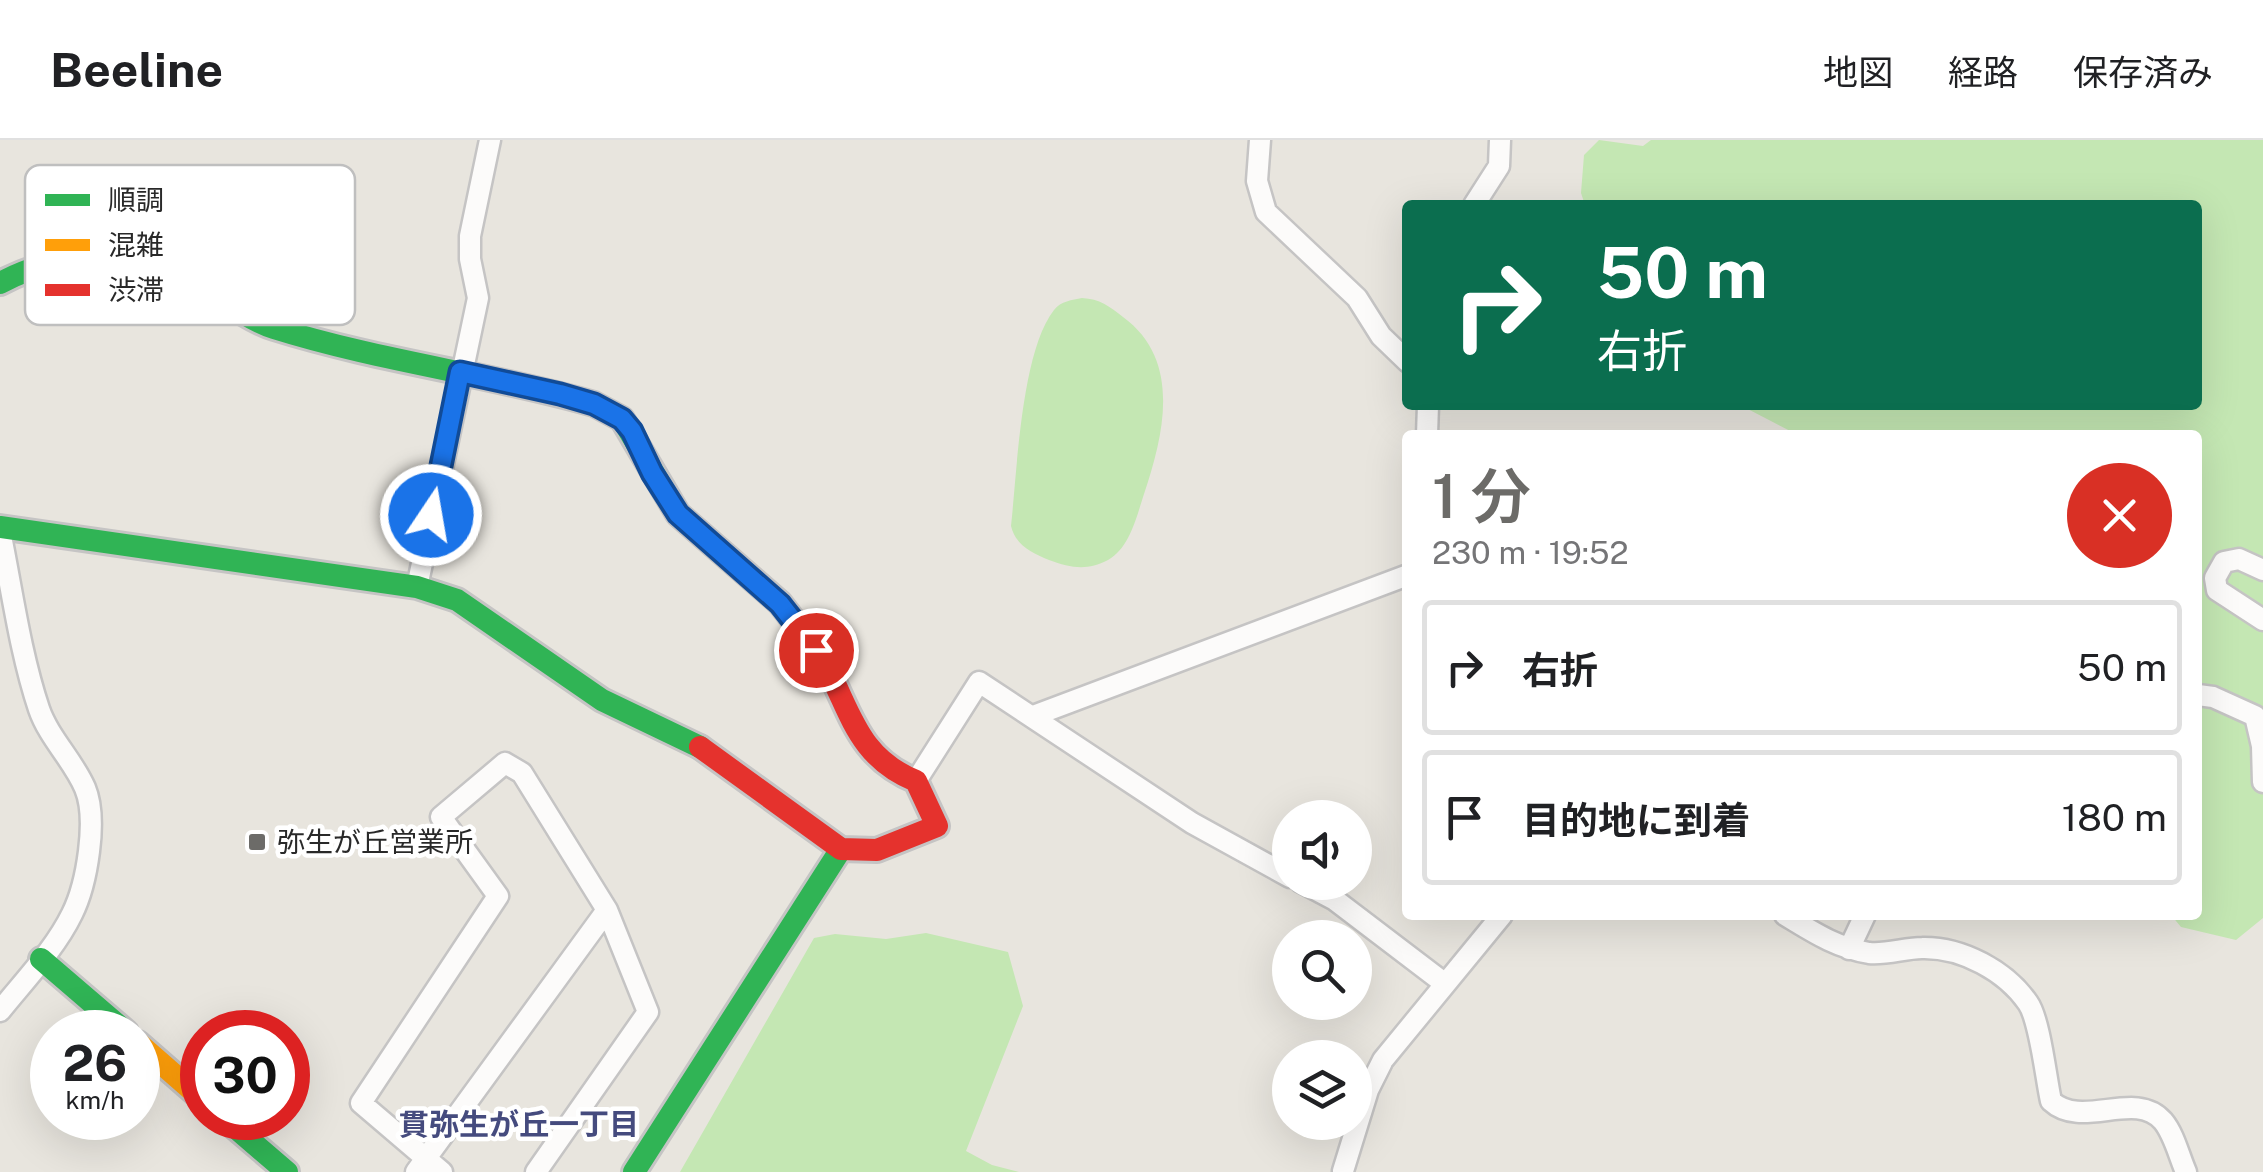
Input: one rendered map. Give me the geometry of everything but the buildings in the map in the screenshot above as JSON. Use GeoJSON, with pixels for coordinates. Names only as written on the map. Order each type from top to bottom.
{"type":"FeatureCollection","features":[{"type":"Feature","properties":{"kind":"street"},"geometry":{"type":"LineString","coordinates":[[417,587],[478,298],[470,236],[490,140]]}},
{"type":"Feature","properties":{"kind":"street"},"geometry":{"type":"LineString","coordinates":[[1260,140],[1258,181],[1266,212],[1357,298],[1381,336],[1402,356]]}},
{"type":"Feature","properties":{"kind":"street"},"geometry":{"type":"LineString","coordinates":[[1477,200],[1498,166],[1500,140]]}},
{"type":"Feature","properties":{"kind":"street"},"geometry":{"type":"LineString","coordinates":[[0,284],[25,271]]}},
{"type":"Feature","properties":{"kind":"street"},"geometry":{"type":"LineString","coordinates":[[0,1011],[73,912],[91,844],[91,808],[84,785],[49,732],[40,710],[25,658],[0,529],[417,587],[457,600],[602,700],[703,748],[841,850],[876,850],[937,826],[916,781],[894,772],[869,748],[845,711],[816,650],[780,604],[678,514],[622,419],[594,404],[560,394],[379,356],[267,325]]}},
{"type":"Feature","properties":{"kind":"street"},"geometry":{"type":"LineString","coordinates":[[2263,570],[2238,559],[2224,562],[2215,578],[2217,590],[2263,620]]}},
{"type":"Feature","properties":{"kind":"street"},"geometry":{"type":"LineString","coordinates":[[1033,716],[1402,577]]}},
{"type":"Feature","properties":{"kind":"street"},"geometry":{"type":"LineString","coordinates":[[916,781],[979,682],[1192,823],[1272,867]]}},
{"type":"Feature","properties":{"kind":"street"},"geometry":{"type":"LineString","coordinates":[[2202,696],[2255,716],[2262,746],[2263,782]]}},
{"type":"Feature","properties":{"kind":"street"},"geometry":{"type":"LineString","coordinates":[[536,1172],[648,1012],[608,910],[522,773],[505,763],[441,817],[498,896],[361,1103],[428,1168],[608,910]]}},
{"type":"Feature","properties":{"kind":"street"},"geometry":{"type":"LineString","coordinates":[[634,1172],[841,850]]}},
{"type":"Feature","properties":{"kind":"street"},"geometry":{"type":"LineString","coordinates":[[1335,900],[1444,984]]}},
{"type":"Feature","properties":{"kind":"street"},"geometry":{"type":"LineString","coordinates":[[1343,1171],[1368,1090],[1383,1060],[1498,920]]}},
{"type":"Feature","properties":{"kind":"street"},"geometry":{"type":"LineString","coordinates":[[1793,920],[1849,949],[1874,954],[1924,948],[1954,951],[2000,973],[2030,1004],[2051,1101],[2070,1114],[2145,1110],[2160,1117],[2186,1172]]}},
{"type":"Feature","properties":{"kind":"street"},"geometry":{"type":"LineString","coordinates":[[1849,949],[1863,920]]}},
{"type":"Feature","properties":{"kind":"street"},"geometry":{"type":"LineString","coordinates":[[41,960],[100,1010]]}},
{"type":"Feature","properties":{"kind":"street"},"geometry":{"type":"LineString","coordinates":[[160,1062],[180,1079]]}},
{"type":"Feature","properties":{"kind":"street"},"geometry":{"type":"LineString","coordinates":[[250,1140],[287,1172]]}},
{"type":"Feature","properties":{"kind":"green space"},"geometry":{"type":"Polygon","coordinates":[[[1599,140],[1643,146],[1651,140],[2263,140],[2263,918],[2236,940],[2181,927],[2175,920],[2202,920],[2202,430],[1788,430],[1750,410],[2202,410],[2202,200],[1583,200],[1584,155],[1599,140]]]}},
{"type":"Feature","properties":{"kind":"green space"},"geometry":{"type":"Polygon","coordinates":[[[1082,298],[1109,306],[1142,334],[1154,354],[1163,399],[1151,471],[1127,539],[1108,560],[1079,567],[1057,563],[1031,551],[1017,539],[1011,526],[1022,414],[1034,354],[1054,310],[1082,298]]]}},
{"type":"Feature","properties":{"kind":"green space"},"geometry":{"type":"Polygon","coordinates":[[[926,933],[1008,952],[1023,1006],[966,1151],[992,1165],[1019,1172],[680,1172],[814,938],[835,934],[886,939],[926,933]]]}},
{"type":"Feature","properties":{"kind":"traffic: fast"},"geometry":{"type":"LineString","coordinates":[[0,283],[25,272]]}},
{"type":"Feature","properties":{"kind":"traffic: fast"},"geometry":{"type":"LineString","coordinates":[[267,325],[354,350],[594,404],[622,419],[678,514],[780,603],[811,643]]}},
{"type":"Feature","properties":{"kind":"traffic: fast"},"geometry":{"type":"LineString","coordinates":[[0,527],[417,587],[457,600],[602,700],[700,747]]}},
{"type":"Feature","properties":{"kind":"traffic: fast"},"geometry":{"type":"LineString","coordinates":[[634,1172],[841,849]]}},
{"type":"Feature","properties":{"kind":"traffic: fast"},"geometry":{"type":"LineString","coordinates":[[41,959],[100,1010]]}},
{"type":"Feature","properties":{"kind":"traffic: fast"},"geometry":{"type":"LineString","coordinates":[[250,1140],[287,1172]]}},
{"type":"Feature","properties":{"kind":"traffic: slow"},"geometry":{"type":"LineString","coordinates":[[160,1062],[180,1080]]}},
{"type":"Feature","properties":{"kind":"traffic: jam"},"geometry":{"type":"LineString","coordinates":[[700,747],[841,849],[877,850],[937,826],[916,781],[893,769],[863,738],[811,643]]}},
{"type":"Feature","properties":{"kind":"place","name":"弥生が丘営業所"},"geometry":{"type":"Point","coordinates":[257,842]}},
{"type":"Feature","properties":{"kind":"district","name":"貫弥生が丘一丁目"},"geometry":{"type":"Point","coordinates":[519,1125]}},
{"type":"Feature","properties":{"kind":"route"},"geometry":{"type":"LineString","coordinates":[[431,515],[460,372],[594,404],[622,419],[632,431],[678,514],[780,604],[816,650]]}}]}
